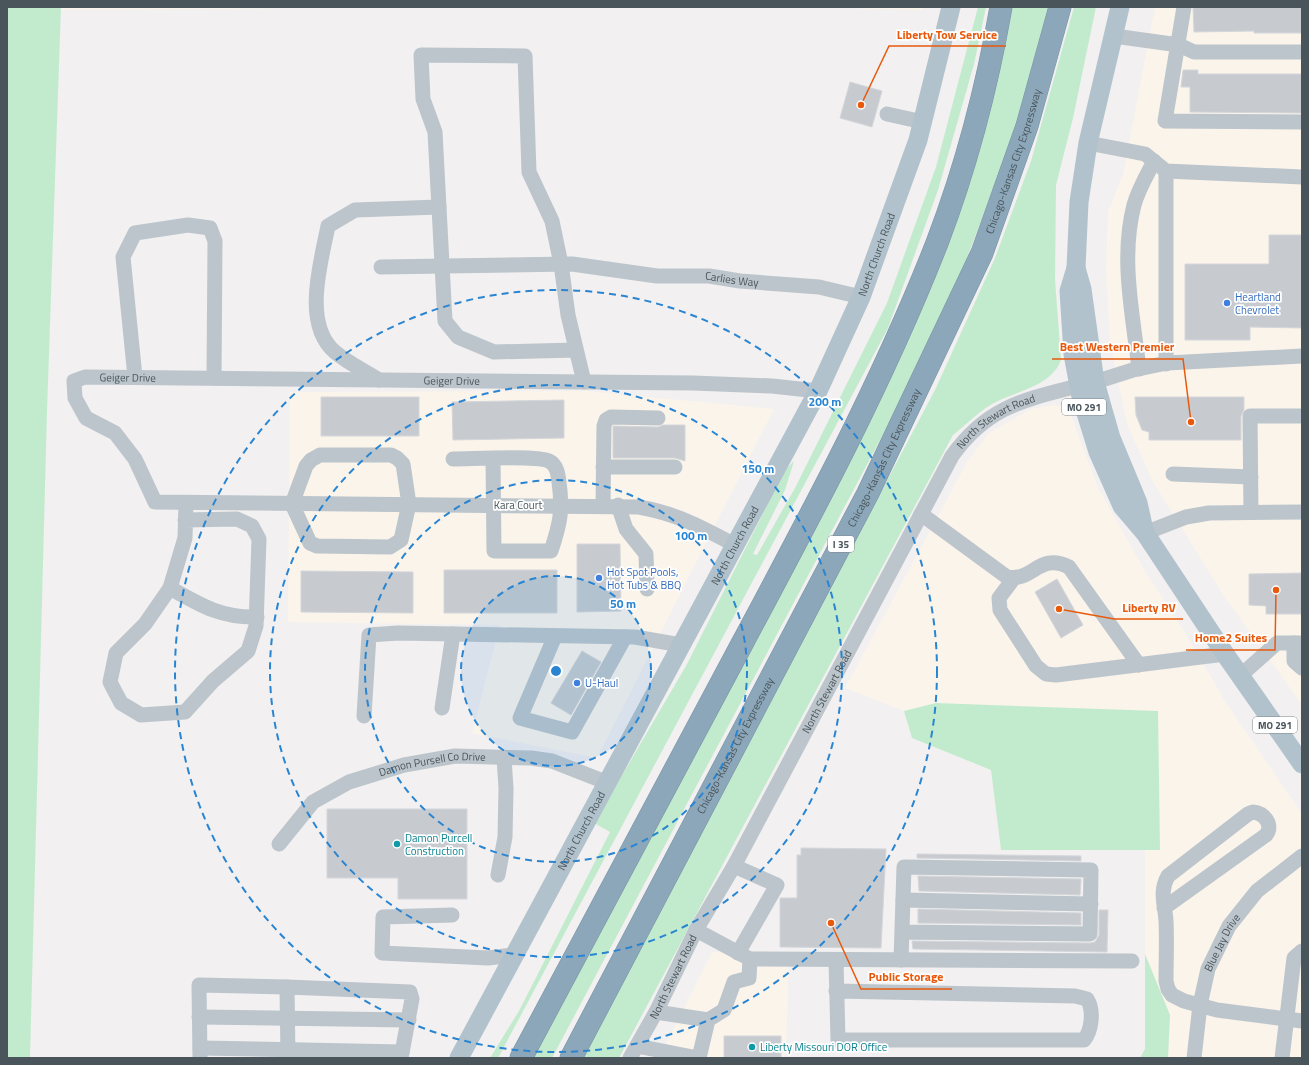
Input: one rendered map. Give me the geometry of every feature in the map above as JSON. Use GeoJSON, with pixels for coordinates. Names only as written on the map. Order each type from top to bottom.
{"type":"FeatureCollection","features":[{"type":"Feature","properties":{"kind":"highway"},"geometry":{"type":"LineString","coordinates":[[521,1058],[812,514],[893,348],[937,241],[967,151],[992,57],[1001,7]]}},
{"type":"Feature","properties":{"kind":"highway","name":"Chicago-Kansas City Expressway"},"geometry":{"type":"LineString","coordinates":[[571,1058],[868,493],[982,253],[1027,126],[1060,7]]}},
{"type":"Feature","properties":{"kind":"main road","name":"North Church Road"},"geometry":{"type":"LineString","coordinates":[[459,1058],[513,955],[608,783],[818,391],[861,296],[918,140],[951,7]]}},
{"type":"Feature","properties":{"kind":"main road","name":"MO 291"},"geometry":{"type":"LineString","coordinates":[[1120,7],[1114,36],[1098,94],[1088,142],[1079,202],[1076,268],[1082,289],[1087,384],[1138,503],[1144,533],[1240,676],[1302,764]]}},
{"type":"Feature","properties":{"kind":"street"},"geometry":{"type":"LineString","coordinates":[[1184,7],[1179,45],[1165,121],[1302,122]]}},
{"type":"Feature","properties":{"kind":"street"},"geometry":{"type":"LineString","coordinates":[[1114,36],[1179,45],[1194,52],[1302,52]]}},
{"type":"Feature","properties":{"kind":"street"},"geometry":{"type":"LineString","coordinates":[[576,350],[494,352],[458,337],[445,321],[435,132],[423,99],[421,55],[525,56],[529,172],[552,221],[562,264],[568,315],[584,382]]}},
{"type":"Feature","properties":{"kind":"street"},"geometry":{"type":"LineString","coordinates":[[887,114],[923,122]]}},
{"type":"Feature","properties":{"kind":"street"},"geometry":{"type":"LineString","coordinates":[[1088,142],[1145,154],[1166,171],[1302,177]]}},
{"type":"Feature","properties":{"kind":"street"},"geometry":{"type":"LineString","coordinates":[[1139,369],[1130,295],[1127,243],[1134,204],[1154,161]]}},
{"type":"Feature","properties":{"kind":"street"},"geometry":{"type":"LineString","coordinates":[[1166,171],[1166,364]]}},
{"type":"Feature","properties":{"kind":"street"},"geometry":{"type":"LineString","coordinates":[[379,380],[334,351],[319,329],[316,286],[328,226],[355,210],[439,207]]}},
{"type":"Feature","properties":{"kind":"street"},"geometry":{"type":"LineString","coordinates":[[134,377],[123,257],[135,234],[188,225],[210,228],[215,241],[214,378]]}},
{"type":"Feature","properties":{"kind":"street","name":"Carlies Way"},"geometry":{"type":"LineString","coordinates":[[381,267],[562,264],[657,276],[709,276],[740,281],[819,287],[861,296]]}},
{"type":"Feature","properties":{"kind":"street","name":"North Stewart Road"},"geometry":{"type":"LineString","coordinates":[[634,1052],[656,1012],[696,930],[734,866],[952,456],[976,427],[1008,406],[1045,394],[1139,369],[1166,364],[1302,356]]}},
{"type":"Feature","properties":{"kind":"street","name":"Geiger Drive"},"geometry":{"type":"LineString","coordinates":[[85,377],[693,383],[772,386],[818,391]]}},
{"type":"Feature","properties":{"kind":"street","name":"Kara Court"},"geometry":{"type":"LineString","coordinates":[[85,377],[74,381],[75,398],[86,418],[115,432],[135,458],[155,502],[618,505],[663,511],[685,519],[735,545]]}},
{"type":"Feature","properties":{"kind":"street"},"geometry":{"type":"LineString","coordinates":[[1251,512],[1250,416],[1302,416]]}},
{"type":"Feature","properties":{"kind":"street"},"geometry":{"type":"LineString","coordinates":[[603,505],[604,426],[606,420],[612,417],[658,418]]}},
{"type":"Feature","properties":{"kind":"street"},"geometry":{"type":"LineString","coordinates":[[320,455],[391,455],[403,464],[409,504],[401,540],[390,546],[317,546],[310,543],[292,504],[306,466],[311,460],[320,455]]}},
{"type":"Feature","properties":{"kind":"street"},"geometry":{"type":"LineString","coordinates":[[453,459],[493,459],[536,459],[548,461],[554,465],[557,472],[562,505],[560,527],[551,551],[494,551],[493,459]]}},
{"type":"Feature","properties":{"kind":"street"},"geometry":{"type":"LineString","coordinates":[[603,467],[675,467]]}},
{"type":"Feature","properties":{"kind":"street"},"geometry":{"type":"LineString","coordinates":[[1173,474],[1251,477]]}},
{"type":"Feature","properties":{"kind":"street"},"geometry":{"type":"LineString","coordinates":[[185,520],[237,519],[252,526],[259,539],[256,626],[248,652],[213,682],[185,712],[141,715],[121,703],[110,682],[116,653],[145,624],[170,588],[185,538],[185,520],[186,503]]}},
{"type":"Feature","properties":{"kind":"street"},"geometry":{"type":"LineString","coordinates":[[618,505],[626,529],[646,554],[647,589]]}},
{"type":"Feature","properties":{"kind":"street"},"geometry":{"type":"LineString","coordinates":[[1144,533],[1186,517],[1209,513],[1302,512]]}},
{"type":"Feature","properties":{"kind":"street"},"geometry":{"type":"LineString","coordinates":[[921,514],[1007,577],[1014,578],[1026,574],[1046,562],[1061,563],[1069,567],[1139,665]]}},
{"type":"Feature","properties":{"kind":"street"},"geometry":{"type":"LineString","coordinates":[[1014,578],[999,598],[1000,610],[1036,666],[1046,674],[1056,675],[1225,654]]}},
{"type":"Feature","properties":{"kind":"street"},"geometry":{"type":"LineString","coordinates":[[170,588],[204,607],[238,618],[257,617]]}},
{"type":"Feature","properties":{"kind":"street"},"geometry":{"type":"LineString","coordinates":[[364,716],[369,635],[398,633],[625,637],[681,645]]}},
{"type":"Feature","properties":{"kind":"street"},"geometry":{"type":"LineString","coordinates":[[442,708],[453,634]]}},
{"type":"Feature","properties":{"kind":"street"},"geometry":{"type":"LineString","coordinates":[[555,636],[520,718],[572,732],[625,637]]}},
{"type":"Feature","properties":{"kind":"street"},"geometry":{"type":"LineString","coordinates":[[1240,676],[1277,643],[1298,643],[1294,660],[1302,668]]}},
{"type":"Feature","properties":{"kind":"street","name":"Damon Pursell Co Drive"},"geometry":{"type":"LineString","coordinates":[[279,844],[314,802],[350,782],[404,766],[455,756],[552,761],[608,783]]}},
{"type":"Feature","properties":{"kind":"street"},"geometry":{"type":"LineString","coordinates":[[498,875],[505,836],[506,788],[504,758]]}},
{"type":"Feature","properties":{"kind":"street"},"geometry":{"type":"LineString","coordinates":[[1164,908],[1266,835],[1270,826],[1262,815],[1253,812],[1248,814],[1168,876],[1163,884],[1164,908],[1166,920],[1166,981],[1168,989],[1178,999],[1216,1010],[1295,1020]]}},
{"type":"Feature","properties":{"kind":"street","name":"Blue Jay Drive"},"geometry":{"type":"LineString","coordinates":[[1194,1058],[1200,1005],[1208,969],[1229,926],[1256,891],[1302,856]]}},
{"type":"Feature","properties":{"kind":"street"},"geometry":{"type":"LineString","coordinates":[[656,1012],[708,1020],[724,1010],[734,982],[749,978],[744,956],[777,885],[734,866]]}},
{"type":"Feature","properties":{"kind":"street"},"geometry":{"type":"LineString","coordinates":[[901,960],[904,867],[1091,870],[1090,934],[902,932]]}},
{"type":"Feature","properties":{"kind":"street"},"geometry":{"type":"LineString","coordinates":[[903,900],[1091,904]]}},
{"type":"Feature","properties":{"kind":"street"},"geometry":{"type":"LineString","coordinates":[[452,915],[383,917],[382,953],[488,958],[513,955]]}},
{"type":"Feature","properties":{"kind":"street"},"geometry":{"type":"LineString","coordinates":[[696,930],[744,956],[836,960],[1132,961]]}},
{"type":"Feature","properties":{"kind":"street"},"geometry":{"type":"LineString","coordinates":[[1282,1058],[1295,1020],[1294,958],[1302,950]]}},
{"type":"Feature","properties":{"kind":"street"},"geometry":{"type":"LineString","coordinates":[[836,960],[836,991],[838,1040],[1084,1040],[1088,1036],[1090,1025],[1090,1004],[1087,999],[1075,996],[836,991]]}},
{"type":"Feature","properties":{"kind":"street"},"geometry":{"type":"LineString","coordinates":[[198,985],[288,987],[410,992],[412,999],[401,1055],[200,1053],[198,985]]}},
{"type":"Feature","properties":{"kind":"street"},"geometry":{"type":"LineString","coordinates":[[288,987],[288,1054]]}},
{"type":"Feature","properties":{"kind":"street"},"geometry":{"type":"LineString","coordinates":[[199,1017],[408,1020]]}},
{"type":"Feature","properties":{"kind":"street"},"geometry":{"type":"LineString","coordinates":[[634,1052],[698,1058],[708,1020]]}},
{"type":"Feature","properties":{"kind":"shaded area"},"geometry":{"type":"Polygon","coordinates":[[[61,7],[423,7],[61,10],[61,7]]]}},
{"type":"Feature","properties":{"kind":"shaded area"},"geometry":{"type":"Polygon","coordinates":[[[805,7],[923,7],[922,10],[805,7]]]}},
{"type":"Feature","properties":{"kind":"shaded area"},"geometry":{"type":"Polygon","coordinates":[[[1155,7],[1302,7],[1302,705],[1224,596],[1153,482],[1127,424],[1110,342],[1106,270],[1108,212],[1123,175],[1155,7]]]}},
{"type":"Feature","properties":{"kind":"shaded area"},"geometry":{"type":"Polygon","coordinates":[[[586,391],[774,409],[597,758],[472,733],[500,625],[288,622],[290,392],[586,391]]]}},
{"type":"Feature","properties":{"kind":"shaded area"},"geometry":{"type":"Polygon","coordinates":[[[1053,405],[1068,408],[1098,488],[1146,573],[1184,631],[1225,701],[1302,814],[1302,1058],[1168,1058],[1170,1015],[1145,954],[1145,850],[1159,850],[936,703],[904,711],[845,688],[967,462],[989,433],[1031,409],[1053,405]]]}},
{"type":"Feature","properties":{"kind":"shaded area"},"geometry":{"type":"Polygon","coordinates":[[[712,952],[789,954],[786,1058],[659,1058],[712,952]]]}},
{"type":"Feature","properties":{"kind":"green space"},"geometry":{"type":"Polygon","coordinates":[[[7,7],[61,7],[47,411],[30,1058],[7,1058],[7,7]]]}},
{"type":"Feature","properties":{"kind":"green space"},"geometry":{"type":"Polygon","coordinates":[[[978,7],[986,7],[974,64],[938,190],[888,328],[498,1058],[490,1058],[519,1011],[610,832],[594,823],[686,666],[785,470],[794,461],[785,490],[753,554],[757,555],[795,488],[887,303],[936,167],[978,7]]]}},
{"type":"Feature","properties":{"kind":"green space"},"geometry":{"type":"Polygon","coordinates":[[[1010,7],[1049,7],[1011,143],[960,276],[922,361],[552,1058],[532,1058],[879,402],[1010,7]]]}},
{"type":"Feature","properties":{"kind":"green space"},"geometry":{"type":"Polygon","coordinates":[[[1074,7],[1096,7],[1073,118],[1056,185],[1055,279],[1061,360],[1056,369],[1041,382],[1001,399],[987,407],[953,435],[619,1058],[581,1058],[935,390],[995,258],[1031,161],[1074,7]]]}},
{"type":"Feature","properties":{"kind":"green space"},"geometry":{"type":"Polygon","coordinates":[[[936,703],[1158,711],[1160,850],[1001,850],[991,770],[912,738],[904,711],[936,703]]]}},
{"type":"Feature","properties":{"kind":"green space"},"geometry":{"type":"Polygon","coordinates":[[[1145,954],[1170,1015],[1168,1058],[1140,1058],[1145,1049],[1145,954]]]}},
{"type":"Feature","properties":{"kind":"building"},"geometry":{"type":"Polygon","coordinates":[[[1193,7],[1302,7],[1302,33],[1254,33],[1254,31],[1194,32],[1193,7]]]}},
{"type":"Feature","properties":{"kind":"building"},"geometry":{"type":"Polygon","coordinates":[[[1183,70],[1198,70],[1198,74],[1302,74],[1302,113],[1190,112],[1190,87],[1181,87],[1183,70]]]}},
{"type":"Feature","properties":{"kind":"building"},"geometry":{"type":"Polygon","coordinates":[[[850,82],[882,91],[872,127],[840,118],[850,82]]]}},
{"type":"Feature","properties":{"kind":"building","name":"Heartland Chevrolet"},"geometry":{"type":"Polygon","coordinates":[[[1269,235],[1302,235],[1302,328],[1250,327],[1250,340],[1185,340],[1185,264],[1269,264],[1269,235]]]}},
{"type":"Feature","properties":{"kind":"building"},"geometry":{"type":"Polygon","coordinates":[[[321,397],[419,397],[419,436],[321,436],[321,397]]]}},
{"type":"Feature","properties":{"kind":"building"},"geometry":{"type":"Polygon","coordinates":[[[1135,397],[1244,397],[1244,410],[1241,416],[1241,440],[1149,440],[1149,432],[1142,430],[1136,415],[1135,397]]]}},
{"type":"Feature","properties":{"kind":"building"},"geometry":{"type":"Polygon","coordinates":[[[564,400],[564,438],[453,440],[452,402],[564,400]]]}},
{"type":"Feature","properties":{"kind":"building"},"geometry":{"type":"Polygon","coordinates":[[[663,425],[685,425],[685,461],[675,458],[613,458],[613,426],[658,427],[663,425]]]}},
{"type":"Feature","properties":{"kind":"building","name":"Hot Spot Pools, Hot Tubs & BBQ"},"geometry":{"type":"Polygon","coordinates":[[[577,544],[620,544],[621,611],[577,612],[577,544]]]}},
{"type":"Feature","properties":{"kind":"building"},"geometry":{"type":"Polygon","coordinates":[[[444,570],[557,570],[557,613],[444,613],[444,570]]]}},
{"type":"Feature","properties":{"kind":"building"},"geometry":{"type":"Polygon","coordinates":[[[301,571],[413,572],[413,613],[301,612],[301,571]]]}},
{"type":"Feature","properties":{"kind":"building"},"geometry":{"type":"Polygon","coordinates":[[[1302,573],[1302,614],[1266,614],[1266,606],[1249,605],[1249,574],[1302,573]]]}},
{"type":"Feature","properties":{"kind":"building"},"geometry":{"type":"Polygon","coordinates":[[[1057,579],[1083,625],[1061,638],[1035,592],[1057,579]]]}},
{"type":"Feature","properties":{"kind":"building","name":"U-Haul"},"geometry":{"type":"Polygon","coordinates":[[[582,651],[601,662],[571,715],[551,703],[582,651]]]}},
{"type":"Feature","properties":{"kind":"building","name":"Damon Purcell Construction"},"geometry":{"type":"Polygon","coordinates":[[[327,809],[467,809],[467,899],[398,899],[398,878],[327,878],[327,809]]]}},
{"type":"Feature","properties":{"kind":"building"},"geometry":{"type":"Polygon","coordinates":[[[801,848],[886,849],[881,948],[780,947],[780,898],[797,898],[797,855],[801,855],[801,848]]]}},
{"type":"Feature","properties":{"kind":"building"},"geometry":{"type":"Polygon","coordinates":[[[917,854],[1081,856],[1081,861],[917,858],[917,854]]]}},
{"type":"Feature","properties":{"kind":"building"},"geometry":{"type":"Polygon","coordinates":[[[918,876],[1081,879],[1080,895],[919,891],[918,876]]]}},
{"type":"Feature","properties":{"kind":"building"},"geometry":{"type":"Polygon","coordinates":[[[918,909],[1081,913],[1081,925],[918,923],[918,909]]]}},
{"type":"Feature","properties":{"kind":"building"},"geometry":{"type":"Polygon","coordinates":[[[1099,910],[1108,910],[1107,952],[913,949],[912,941],[1095,942],[1099,935],[1099,910]]]}},
{"type":"Feature","properties":{"kind":"building","name":"Liberty Missouri DOR Office"},"geometry":{"type":"Polygon","coordinates":[[[724,1036],[781,1036],[781,1058],[724,1058],[724,1036]]]}},
{"type":"Feature","properties":{"kind":"place","name":"Liberty Tow Service"},"geometry":{"type":"Point","coordinates":[861,105]}},
{"type":"Feature","properties":{"kind":"place","name":"Heartland Chevrolet"},"geometry":{"type":"Point","coordinates":[1227,303]}},
{"type":"Feature","properties":{"kind":"place","name":"Best Western Premier"},"geometry":{"type":"Point","coordinates":[1191,422]}},
{"type":"Feature","properties":{"kind":"place","name":"Hot Spot Pools, Hot Tubs & BBQ"},"geometry":{"type":"Point","coordinates":[599,578]}},
{"type":"Feature","properties":{"kind":"place","name":"Home2 Suites"},"geometry":{"type":"Point","coordinates":[1276,590]}},
{"type":"Feature","properties":{"kind":"place","name":"Liberty RV"},"geometry":{"type":"Point","coordinates":[1059,609]}},
{"type":"Feature","properties":{"kind":"place","name":"U-Haul"},"geometry":{"type":"Point","coordinates":[577,683]}},
{"type":"Feature","properties":{"kind":"place","name":"Damon Purcell Construction"},"geometry":{"type":"Point","coordinates":[397,844]}},
{"type":"Feature","properties":{"kind":"place","name":"Public Storage"},"geometry":{"type":"Point","coordinates":[831,923]}},
{"type":"Feature","properties":{"kind":"place","name":"Liberty Missouri DOR Office"},"geometry":{"type":"Point","coordinates":[752,1047]}}]}
